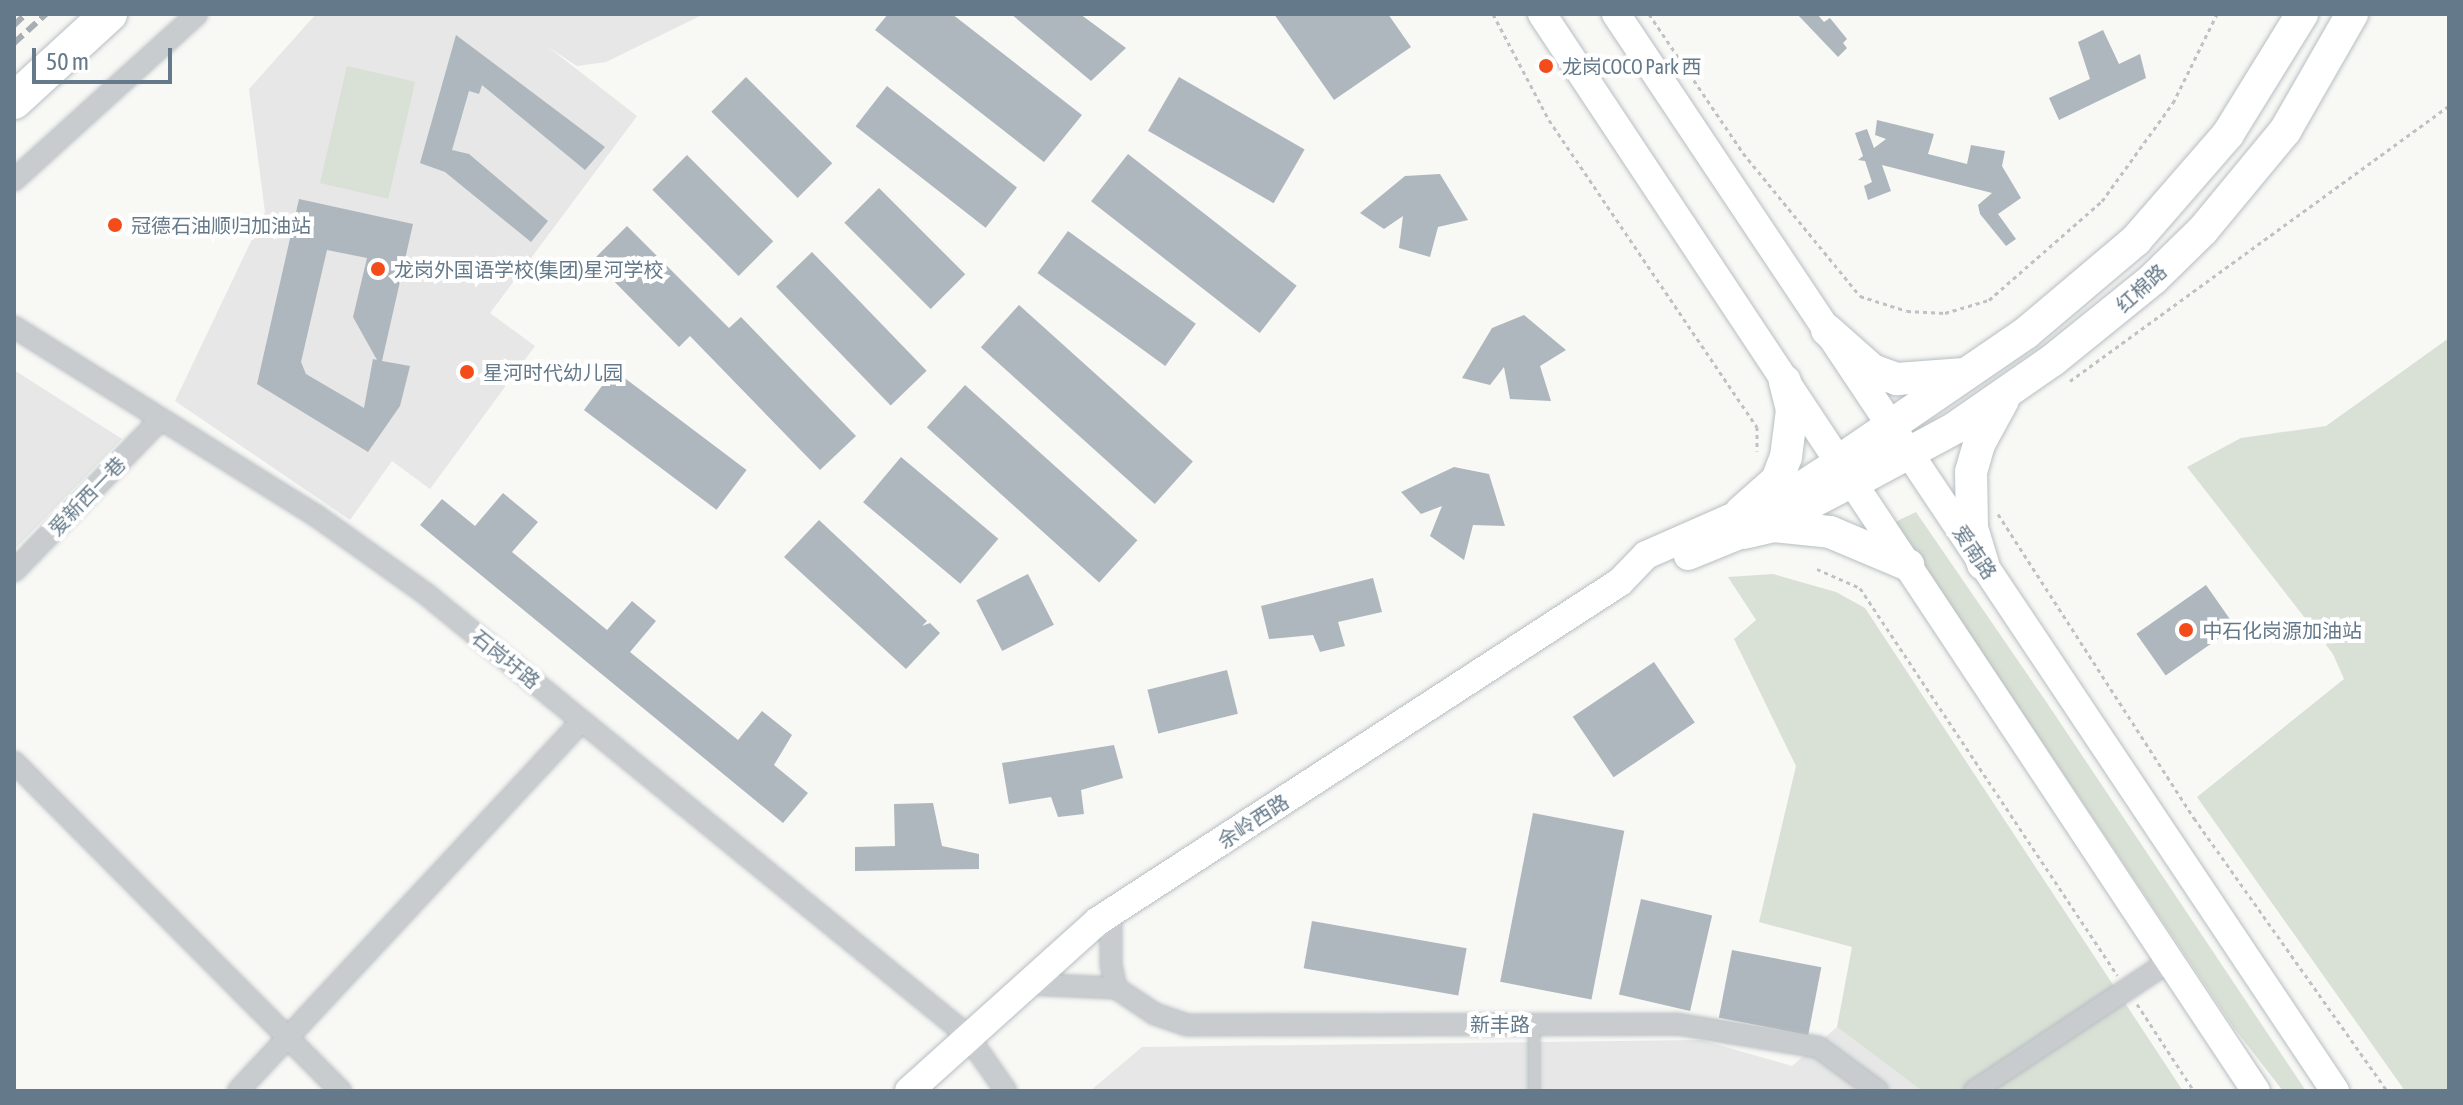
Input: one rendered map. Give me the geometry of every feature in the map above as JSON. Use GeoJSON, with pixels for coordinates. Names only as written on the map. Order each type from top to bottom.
{"type":"FeatureCollection","features":[{"type":"Feature","properties":{"kind":"highway"},"geometry":{"type":"LineString","coordinates":[[14,101],[109,14]]}},
{"type":"Feature","properties":{"kind":"main road"},"geometry":{"type":"LineString","coordinates":[[1542,14],[2256,1091]]}},
{"type":"Feature","properties":{"kind":"main road","name":"爱南路"},"geometry":{"type":"LineString","coordinates":[[1616,14],[2335,1091]]}},
{"type":"Feature","properties":{"kind":"main road","name":"红棉路"},"geometry":{"type":"LineString","coordinates":[[1900,440],[1975,371],[2079,291],[2193,180],[2264,81],[2302,14]]}},
{"type":"Feature","properties":{"kind":"main road","name":"红棉路"},"geometry":{"type":"LineString","coordinates":[[1846,472],[1900,440],[2011,390],[2107,318],[2203,230],[2285,131],[2352,14]]}},
{"type":"Feature","properties":{"kind":"main road"},"geometry":{"type":"LineString","coordinates":[[1827,330],[1872,370],[1897,379],[1945,379],[1975,371]]}},
{"type":"Feature","properties":{"kind":"main road"},"geometry":{"type":"LineString","coordinates":[[1743,522],[1777,480],[1786,457],[1792,410],[1785,381]]}},
{"type":"Feature","properties":{"kind":"main road"},"geometry":{"type":"LineString","coordinates":[[1983,564],[1972,527],[1971,472],[1991,417],[2011,390]]}},
{"type":"Feature","properties":{"kind":"main road","name":"余岭西路"},"geometry":{"type":"LineString","coordinates":[[909,1091],[967,1035],[1111,913],[1620,582],[1846,472]]}},
{"type":"Feature","properties":{"kind":"main road"},"geometry":{"type":"LineString","coordinates":[[1743,522],[1830,532],[1908,565]]}},
{"type":"Feature","properties":{"kind":"street"},"geometry":{"type":"LineString","coordinates":[[14,180],[197,14]]}},
{"type":"Feature","properties":{"kind":"street","name":"石岗圩路"},"geometry":{"type":"LineString","coordinates":[[14,327],[315,515],[426,594],[967,1035],[1006,1091]]}},
{"type":"Feature","properties":{"kind":"street","name":"爱新西一巷"},"geometry":{"type":"LineString","coordinates":[[14,571],[160,420]]}},
{"type":"Feature","properties":{"kind":"street"},"geometry":{"type":"LineString","coordinates":[[238,1091],[290,1039],[582,721]]}},
{"type":"Feature","properties":{"kind":"street"},"geometry":{"type":"LineString","coordinates":[[14,762],[341,1091]]}},
{"type":"Feature","properties":{"kind":"street"},"geometry":{"type":"LineString","coordinates":[[1025,984],[1116,988],[1111,965],[1111,913]]}},
{"type":"Feature","properties":{"kind":"street"},"geometry":{"type":"LineString","coordinates":[[1974,1091],[2170,961]]}},
{"type":"Feature","properties":{"kind":"street","name":"新丰路"},"geometry":{"type":"LineString","coordinates":[[1116,988],[1155,1014],[1187,1025],[1677,1024],[1818,1047],[1878,1091]]}},
{"type":"Feature","properties":{"kind":"lane"},"geometry":{"type":"LineString","coordinates":[[1534,1024],[1534,1091]]}},
{"type":"Feature","properties":{"kind":"path"},"geometry":{"type":"LineString","coordinates":[[1493,14],[1549,120],[1757,427],[1757,451]]}},
{"type":"Feature","properties":{"kind":"path"},"geometry":{"type":"LineString","coordinates":[[1649,14],[1743,153],[1860,296],[1907,311],[1945,313],[1989,300],[2102,201],[2173,103],[2217,14]]}},
{"type":"Feature","properties":{"kind":"path"},"geometry":{"type":"LineString","coordinates":[[2067,383],[2449,106]]}},
{"type":"Feature","properties":{"kind":"path"},"geometry":{"type":"LineString","coordinates":[[1989,500],[2194,818],[2387,1091]]}},
{"type":"Feature","properties":{"kind":"path"},"geometry":{"type":"LineString","coordinates":[[1817,569],[1860,588],[2194,1091]]}},
{"type":"Feature","properties":{"kind":"shaded area","name":"龙岗外国语学校(集团)星河学校"},"geometry":{"type":"Polygon","coordinates":[[[316,14],[704,14],[606,62],[577,66],[548,47],[637,116],[490,313],[535,346],[430,489],[392,461],[350,520],[175,401],[265,212],[249,89],[316,14]]]}},
{"type":"Feature","properties":{"kind":"shaded area"},"geometry":{"type":"Polygon","coordinates":[[[347,66],[415,82],[388,199],[320,183],[347,66]]]}},
{"type":"Feature","properties":{"kind":"shaded area"},"geometry":{"type":"Polygon","coordinates":[[[2449,338],[2449,1091],[2405,1091],[2197,797],[2344,679],[2333,654],[2187,467],[2241,438],[2326,426],[2449,338]]]}},
{"type":"Feature","properties":{"kind":"shaded area"},"geometry":{"type":"Polygon","coordinates":[[[14,370],[122,439],[14,550],[14,370]]]}},
{"type":"Feature","properties":{"kind":"shaded area"},"geometry":{"type":"Polygon","coordinates":[[[1916,512],[2306,1091],[2283,1091],[2234,1028],[1895,522],[1916,512]]]}},
{"type":"Feature","properties":{"kind":"shaded area"},"geometry":{"type":"Polygon","coordinates":[[[1773,574],[1836,592],[1865,608],[2183,1091],[1922,1091],[1837,1027],[1852,947],[1759,922],[1796,766],[1734,639],[1756,620],[1728,577],[1773,574]]]}},
{"type":"Feature","properties":{"kind":"shaded area"},"geometry":{"type":"Polygon","coordinates":[[[1837,1027],[1922,1091],[1090,1091],[1142,1047],[1701,1040],[1792,1066],[1837,1027]]]}},
{"type":"Feature","properties":{"kind":"building"},"geometry":{"type":"Polygon","coordinates":[[[888,14],[952,14],[1082,115],[1044,162],[875,30],[888,14]]]}},
{"type":"Feature","properties":{"kind":"building"},"geometry":{"type":"Polygon","coordinates":[[[1011,14],[1080,14],[1126,48],[1091,81],[1011,14]]]}},
{"type":"Feature","properties":{"kind":"building"},"geometry":{"type":"Polygon","coordinates":[[[1274,14],[1388,14],[1411,47],[1334,100],[1274,14]]]}},
{"type":"Feature","properties":{"kind":"building"},"geometry":{"type":"Polygon","coordinates":[[[1797,14],[1817,14],[1824,22],[1830,18],[1847,39],[1843,43],[1847,48],[1838,57],[1797,14]]]}},
{"type":"Feature","properties":{"kind":"building"},"geometry":{"type":"Polygon","coordinates":[[[2103,30],[2119,64],[2140,54],[2146,78],[2059,120],[2049,98],[2090,79],[2078,42],[2103,30]]]}},
{"type":"Feature","properties":{"kind":"building"},"geometry":{"type":"Polygon","coordinates":[[[456,35],[605,147],[585,170],[482,85],[479,94],[469,91],[452,150],[469,154],[548,221],[531,242],[445,172],[420,163],[456,35]]]}},
{"type":"Feature","properties":{"kind":"building"},"geometry":{"type":"Polygon","coordinates":[[[746,77],[832,163],[798,198],[711,112],[746,77]]]}},
{"type":"Feature","properties":{"kind":"building"},"geometry":{"type":"Polygon","coordinates":[[[1179,77],[1305,150],[1274,203],[1148,131],[1179,77]]]}},
{"type":"Feature","properties":{"kind":"building"},"geometry":{"type":"Polygon","coordinates":[[[887,86],[1017,188],[986,228],[856,126],[887,86]]]}},
{"type":"Feature","properties":{"kind":"building"},"geometry":{"type":"Polygon","coordinates":[[[1877,120],[1934,134],[1928,154],[1967,164],[1971,145],[2005,151],[2002,166],[2021,198],[1998,214],[2016,239],[2006,246],[1980,214],[1978,205],[1992,193],[1882,165],[1891,191],[1868,200],[1864,186],[1872,182],[1865,161],[1858,160],[1863,156],[1855,133],[1867,129],[1874,148],[1886,139],[1875,135],[1877,120]]]}},
{"type":"Feature","properties":{"kind":"building"},"geometry":{"type":"Polygon","coordinates":[[[1128,154],[1297,286],[1260,333],[1091,201],[1128,154]]]}},
{"type":"Feature","properties":{"kind":"building"},"geometry":{"type":"Polygon","coordinates":[[[687,155],[773,241],[739,276],[652,190],[687,155]]]}},
{"type":"Feature","properties":{"kind":"building"},"geometry":{"type":"Polygon","coordinates":[[[1440,174],[1468,220],[1438,227],[1430,257],[1399,248],[1403,216],[1384,229],[1360,213],[1405,176],[1440,174]]]}},
{"type":"Feature","properties":{"kind":"building"},"geometry":{"type":"Polygon","coordinates":[[[879,188],[965,274],[931,309],[844,223],[879,188]]]}},
{"type":"Feature","properties":{"kind":"building"},"geometry":{"type":"Polygon","coordinates":[[[299,199],[413,224],[382,361],[410,366],[400,406],[368,452],[257,384],[299,199]],[[327,250],[301,362],[306,374],[364,408],[373,359],[377,360],[353,317],[367,258],[327,250]]]}},
{"type":"Feature","properties":{"kind":"building"},"geometry":{"type":"Polygon","coordinates":[[[627,226],[729,328],[741,317],[856,436],[820,470],[690,336],[679,347],[593,260],[627,226]]]}},
{"type":"Feature","properties":{"kind":"building"},"geometry":{"type":"Polygon","coordinates":[[[1068,231],[1196,324],[1165,366],[1037,273],[1068,231]]]}},
{"type":"Feature","properties":{"kind":"building"},"geometry":{"type":"Polygon","coordinates":[[[812,252],[927,371],[891,405],[776,287],[812,252]]]}},
{"type":"Feature","properties":{"kind":"building"},"geometry":{"type":"Polygon","coordinates":[[[1019,305],[1193,462],[1155,504],[981,347],[1019,305]]]}},
{"type":"Feature","properties":{"kind":"building"},"geometry":{"type":"Polygon","coordinates":[[[1524,315],[1566,350],[1540,366],[1551,401],[1510,399],[1504,367],[1490,385],[1462,378],[1492,328],[1524,315]]]}},
{"type":"Feature","properties":{"kind":"building"},"geometry":{"type":"Polygon","coordinates":[[[614,370],[747,470],[716,510],[584,410],[614,370]]]}},
{"type":"Feature","properties":{"kind":"building"},"geometry":{"type":"Polygon","coordinates":[[[965,385],[1137,540],[1099,583],[927,427],[965,385]]]}},
{"type":"Feature","properties":{"kind":"building"},"geometry":{"type":"Polygon","coordinates":[[[901,457],[998,539],[960,584],[863,502],[901,457]]]}},
{"type":"Feature","properties":{"kind":"building"},"geometry":{"type":"Polygon","coordinates":[[[1454,467],[1489,474],[1505,526],[1473,525],[1464,560],[1430,536],[1442,506],[1421,514],[1401,492],[1454,467]]]}},
{"type":"Feature","properties":{"kind":"building"},"geometry":{"type":"Polygon","coordinates":[[[503,493],[538,522],[512,552],[607,630],[632,601],[656,621],[630,652],[738,740],[762,711],[792,735],[774,765],[808,793],[783,823],[420,525],[442,499],[475,526],[503,493]]]}},
{"type":"Feature","properties":{"kind":"building"},"geometry":{"type":"Polygon","coordinates":[[[819,520],[927,621],[922,626],[930,623],[940,633],[906,669],[784,557],[819,520]]]}},
{"type":"Feature","properties":{"kind":"building"},"geometry":{"type":"Polygon","coordinates":[[[1028,574],[1054,625],[1002,651],[976,600],[1028,574]]]}},
{"type":"Feature","properties":{"kind":"building"},"geometry":{"type":"Polygon","coordinates":[[[1373,578],[1382,612],[1338,622],[1345,646],[1320,652],[1313,635],[1269,639],[1261,606],[1373,578]]]}},
{"type":"Feature","properties":{"kind":"building","name":"中石化岗源加油站"},"geometry":{"type":"Polygon","coordinates":[[[2206,585],[2235,627],[2166,676],[2136,634],[2206,585]]]}},
{"type":"Feature","properties":{"kind":"building"},"geometry":{"type":"Polygon","coordinates":[[[1654,662],[1695,723],[1614,777],[1573,717],[1654,662]]]}},
{"type":"Feature","properties":{"kind":"building"},"geometry":{"type":"Polygon","coordinates":[[[1227,670],[1238,714],[1158,734],[1147,690],[1227,670]]]}},
{"type":"Feature","properties":{"kind":"building"},"geometry":{"type":"Polygon","coordinates":[[[1114,745],[1123,778],[1081,790],[1084,814],[1058,817],[1051,797],[1009,804],[1002,763],[1114,745]]]}},
{"type":"Feature","properties":{"kind":"building"},"geometry":{"type":"Polygon","coordinates":[[[933,803],[942,846],[979,854],[979,869],[855,871],[855,847],[895,846],[894,804],[933,803]]]}},
{"type":"Feature","properties":{"kind":"building"},"geometry":{"type":"Polygon","coordinates":[[[1533,813],[1624,831],[1591,1000],[1500,982],[1533,813]]]}},
{"type":"Feature","properties":{"kind":"building"},"geometry":{"type":"Polygon","coordinates":[[[1641,899],[1712,915],[1690,1011],[1619,994],[1641,899]]]}},
{"type":"Feature","properties":{"kind":"building"},"geometry":{"type":"Polygon","coordinates":[[[1312,921],[1467,948],[1458,996],[1304,968],[1312,921]]]}},
{"type":"Feature","properties":{"kind":"building"},"geometry":{"type":"Polygon","coordinates":[[[1732,950],[1821,967],[1808,1035],[1719,1018],[1732,950]]]}},
{"type":"Feature","properties":{"kind":"railway"},"geometry":{"type":"LineString","coordinates":[[14,25],[26,14]]}},
{"type":"Feature","properties":{"kind":"railway"},"geometry":{"type":"LineString","coordinates":[[14,43],[46,14]]}},
{"type":"Feature","properties":{"kind":"place","name":"龙岗COCO Park 西"},"geometry":{"type":"Point","coordinates":[1546,66]}},
{"type":"Feature","properties":{"kind":"place","name":"冠德石油顺归加油站"},"geometry":{"type":"Point","coordinates":[115,225]}},
{"type":"Feature","properties":{"kind":"place","name":"龙岗外国语学校(集团)星河学校"},"geometry":{"type":"Point","coordinates":[378,269]}},
{"type":"Feature","properties":{"kind":"place","name":"星河时代幼儿园"},"geometry":{"type":"Point","coordinates":[467,372]}},
{"type":"Feature","properties":{"kind":"place","name":"中石化岗源加油站"},"geometry":{"type":"Point","coordinates":[2186,630]}}]}
